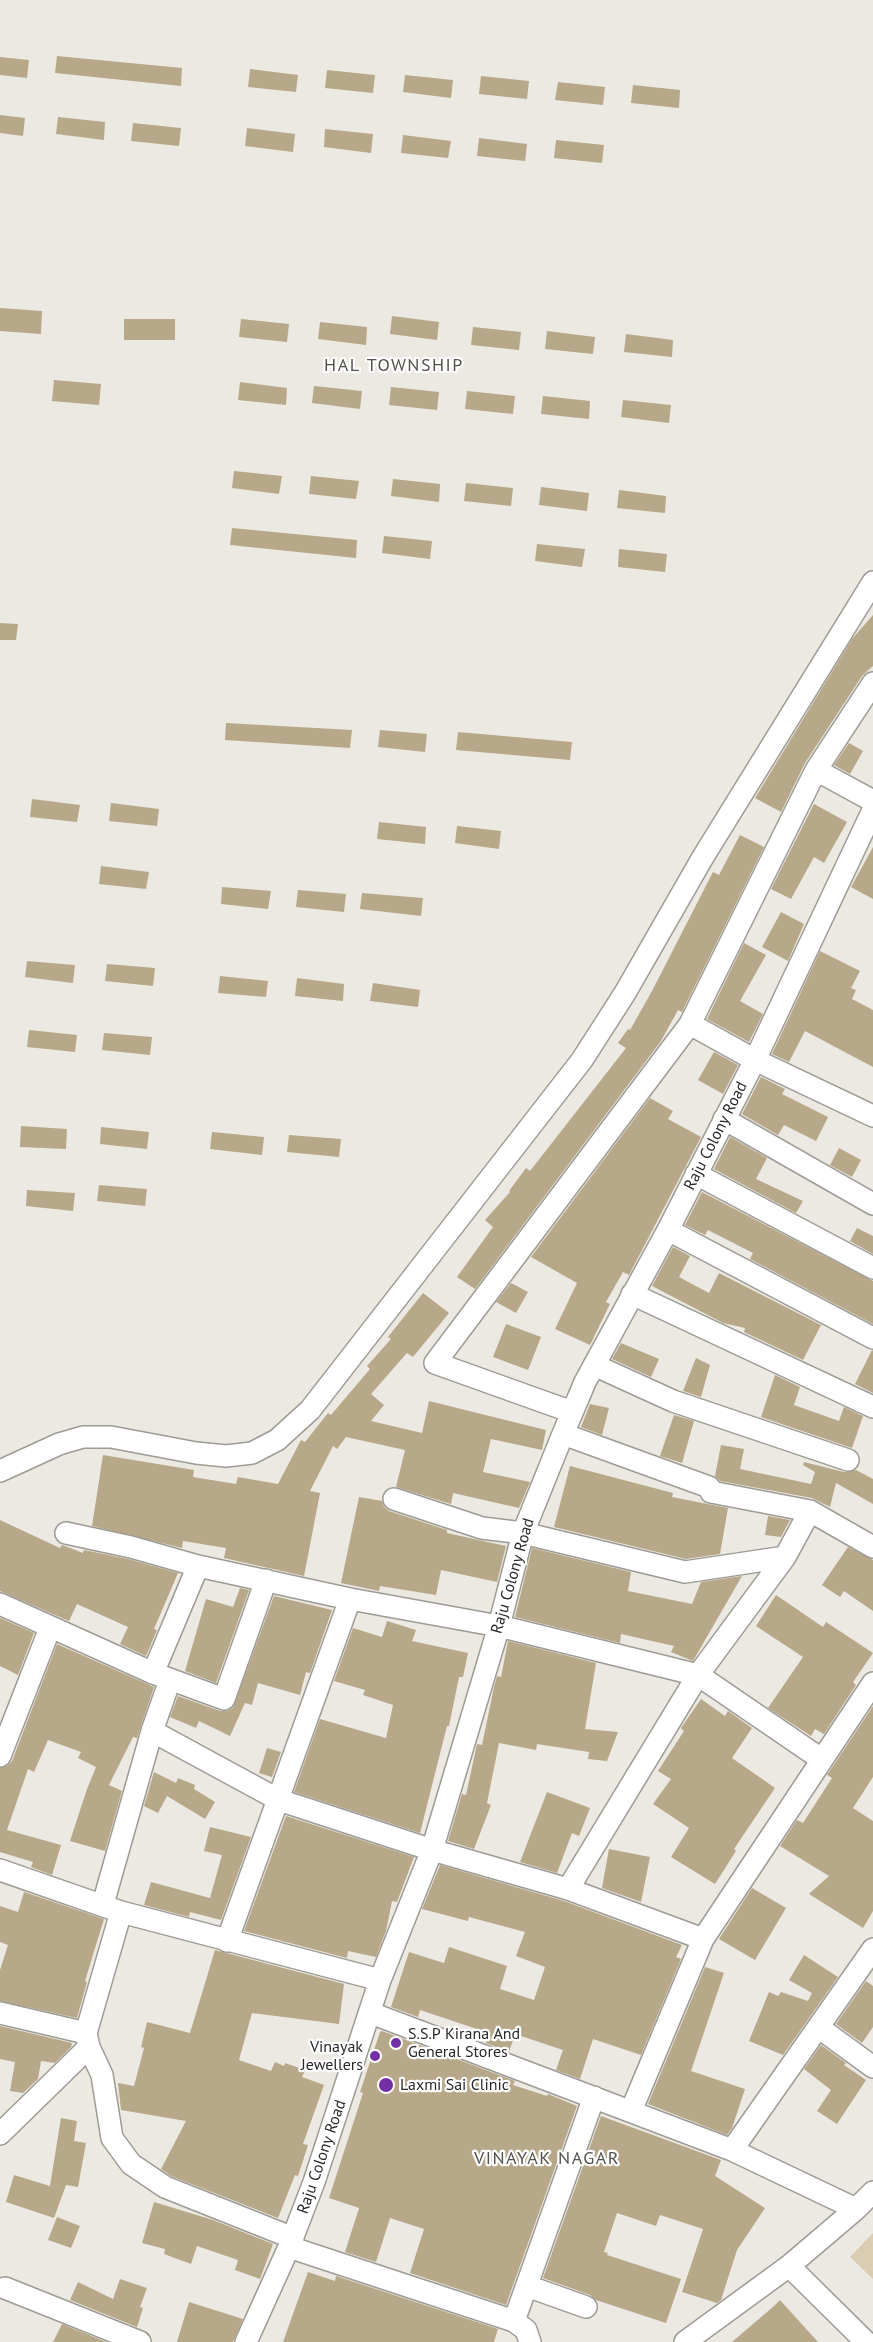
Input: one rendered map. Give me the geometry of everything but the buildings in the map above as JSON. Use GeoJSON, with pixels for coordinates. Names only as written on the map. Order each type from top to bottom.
{"type":"FeatureCollection","features":[{"type":"Feature","properties":{"kind":"street"},"geometry":{"type":"LineString","coordinates":[[0,1472],[58,1444],[83,1437],[111,1437],[196,1453],[226,1456],[252,1453],[277,1440],[310,1410],[582,1060],[625,993],[702,857],[873,582]]}},
{"type":"Feature","properties":{"kind":"street"},"geometry":{"type":"LineString","coordinates":[[572,1412],[435,1363],[690,1024],[816,770],[873,683]]}},
{"type":"Feature","properties":{"kind":"street"},"geometry":{"type":"LineString","coordinates":[[816,770],[873,801]]}},
{"type":"Feature","properties":{"kind":"street","name":"Raju Colony Road"},"geometry":{"type":"LineString","coordinates":[[246,2342],[291,2242],[314,2182],[380,1980],[432,1850],[499,1626],[523,1533],[572,1412],[594,1365],[668,1230],[755,1060],[873,810]]}},
{"type":"Feature","properties":{"kind":"street"},"geometry":{"type":"LineString","coordinates":[[690,1024],[755,1060],[873,1116]]}},
{"type":"Feature","properties":{"kind":"street"},"geometry":{"type":"LineString","coordinates":[[724,1119],[873,1204]]}},
{"type":"Feature","properties":{"kind":"street"},"geometry":{"type":"LineString","coordinates":[[696,1174],[873,1268]]}},
{"type":"Feature","properties":{"kind":"street"},"geometry":{"type":"LineString","coordinates":[[668,1230],[873,1338]]}},
{"type":"Feature","properties":{"kind":"street"},"geometry":{"type":"LineString","coordinates":[[632,1294],[873,1407]]}},
{"type":"Feature","properties":{"kind":"street"},"geometry":{"type":"LineString","coordinates":[[594,1365],[674,1401],[848,1460]]}},
{"type":"Feature","properties":{"kind":"street"},"geometry":{"type":"LineString","coordinates":[[563,1434],[709,1487],[711,1492],[810,1511],[873,1547]]}},
{"type":"Feature","properties":{"kind":"street"},"geometry":{"type":"LineString","coordinates":[[394,1499],[482,1528],[523,1533],[685,1572],[785,1557]]}},
{"type":"Feature","properties":{"kind":"street"},"geometry":{"type":"LineString","coordinates":[[568,1889],[698,1675],[785,1557],[810,1511]]}},
{"type":"Feature","properties":{"kind":"street"},"geometry":{"type":"LineString","coordinates":[[66,1533],[131,1547],[198,1566],[350,1599],[499,1626],[698,1675],[821,1758]]}},
{"type":"Feature","properties":{"kind":"street"},"geometry":{"type":"LineString","coordinates":[[0,2134],[87,2040],[112,1908],[152,1731],[161,1676],[198,1566]]}},
{"type":"Feature","properties":{"kind":"street"},"geometry":{"type":"LineString","coordinates":[[0,1605],[161,1676],[224,1700],[266,1580]]}},
{"type":"Feature","properties":{"kind":"street"},"geometry":{"type":"LineString","coordinates":[[227,1941],[350,1599]]}},
{"type":"Feature","properties":{"kind":"street"},"geometry":{"type":"LineString","coordinates":[[0,1756],[50,1628]]}},
{"type":"Feature","properties":{"kind":"street"},"geometry":{"type":"LineString","coordinates":[[631,2111],[703,1939],[821,1758],[873,1683]]}},
{"type":"Feature","properties":{"kind":"street"},"geometry":{"type":"LineString","coordinates":[[152,1731],[279,1800],[432,1850],[568,1889],[703,1939]]}},
{"type":"Feature","properties":{"kind":"street"},"geometry":{"type":"LineString","coordinates":[[0,1870],[112,1908],[227,1941],[380,1980]]}},
{"type":"Feature","properties":{"kind":"street"},"geometry":{"type":"LineString","coordinates":[[732,2150],[870,1958]]}},
{"type":"Feature","properties":{"kind":"street"},"geometry":{"type":"LineString","coordinates":[[0,2013],[87,2040],[102,2074],[112,2138],[131,2164],[165,2187],[291,2242],[514,2321],[526,2330],[530,2342]]}},
{"type":"Feature","properties":{"kind":"street"},"geometry":{"type":"LineString","coordinates":[[371,2013],[732,2150],[856,2209]]}},
{"type":"Feature","properties":{"kind":"street"},"geometry":{"type":"LineString","coordinates":[[825,2032],[873,2067]]}},
{"type":"Feature","properties":{"kind":"street"},"geometry":{"type":"LineString","coordinates":[[514,2321],[594,2097]]}},
{"type":"Feature","properties":{"kind":"street"},"geometry":{"type":"LineString","coordinates":[[686,2342],[789,2266],[873,2192]]}},
{"type":"Feature","properties":{"kind":"street"},"geometry":{"type":"LineString","coordinates":[[789,2266],[866,2342]]}},
{"type":"Feature","properties":{"kind":"street"},"geometry":{"type":"LineString","coordinates":[[527,2286],[586,2307]]}},
{"type":"Feature","properties":{"kind":"street"},"geometry":{"type":"LineString","coordinates":[[5,2288],[90,2333],[140,2342]]}},
{"type":"Feature","properties":{"kind":"shaded area"},"geometry":{"type":"Polygon","coordinates":[[[873,2233],[873,2279],[850,2257],[873,2233]]]}},
{"type":"Feature","properties":{"kind":"place","name":"S.S.P Kirana And General Stores"},"geometry":{"type":"Point","coordinates":[396,2043]}},
{"type":"Feature","properties":{"kind":"place","name":"Vinayak Jewellers"},"geometry":{"type":"Point","coordinates":[375,2056]}},
{"type":"Feature","properties":{"kind":"place","name":"Laxmi Sai Clinic"},"geometry":{"type":"Point","coordinates":[386,2085]}},
{"type":"Feature","properties":{"kind":"district","name":"HAL TOWNSHIP"},"geometry":{"type":"Point","coordinates":[394,366]}},
{"type":"Feature","properties":{"kind":"district","name":"VINAYAK NAGAR"},"geometry":{"type":"Point","coordinates":[547,2159]}}]}
